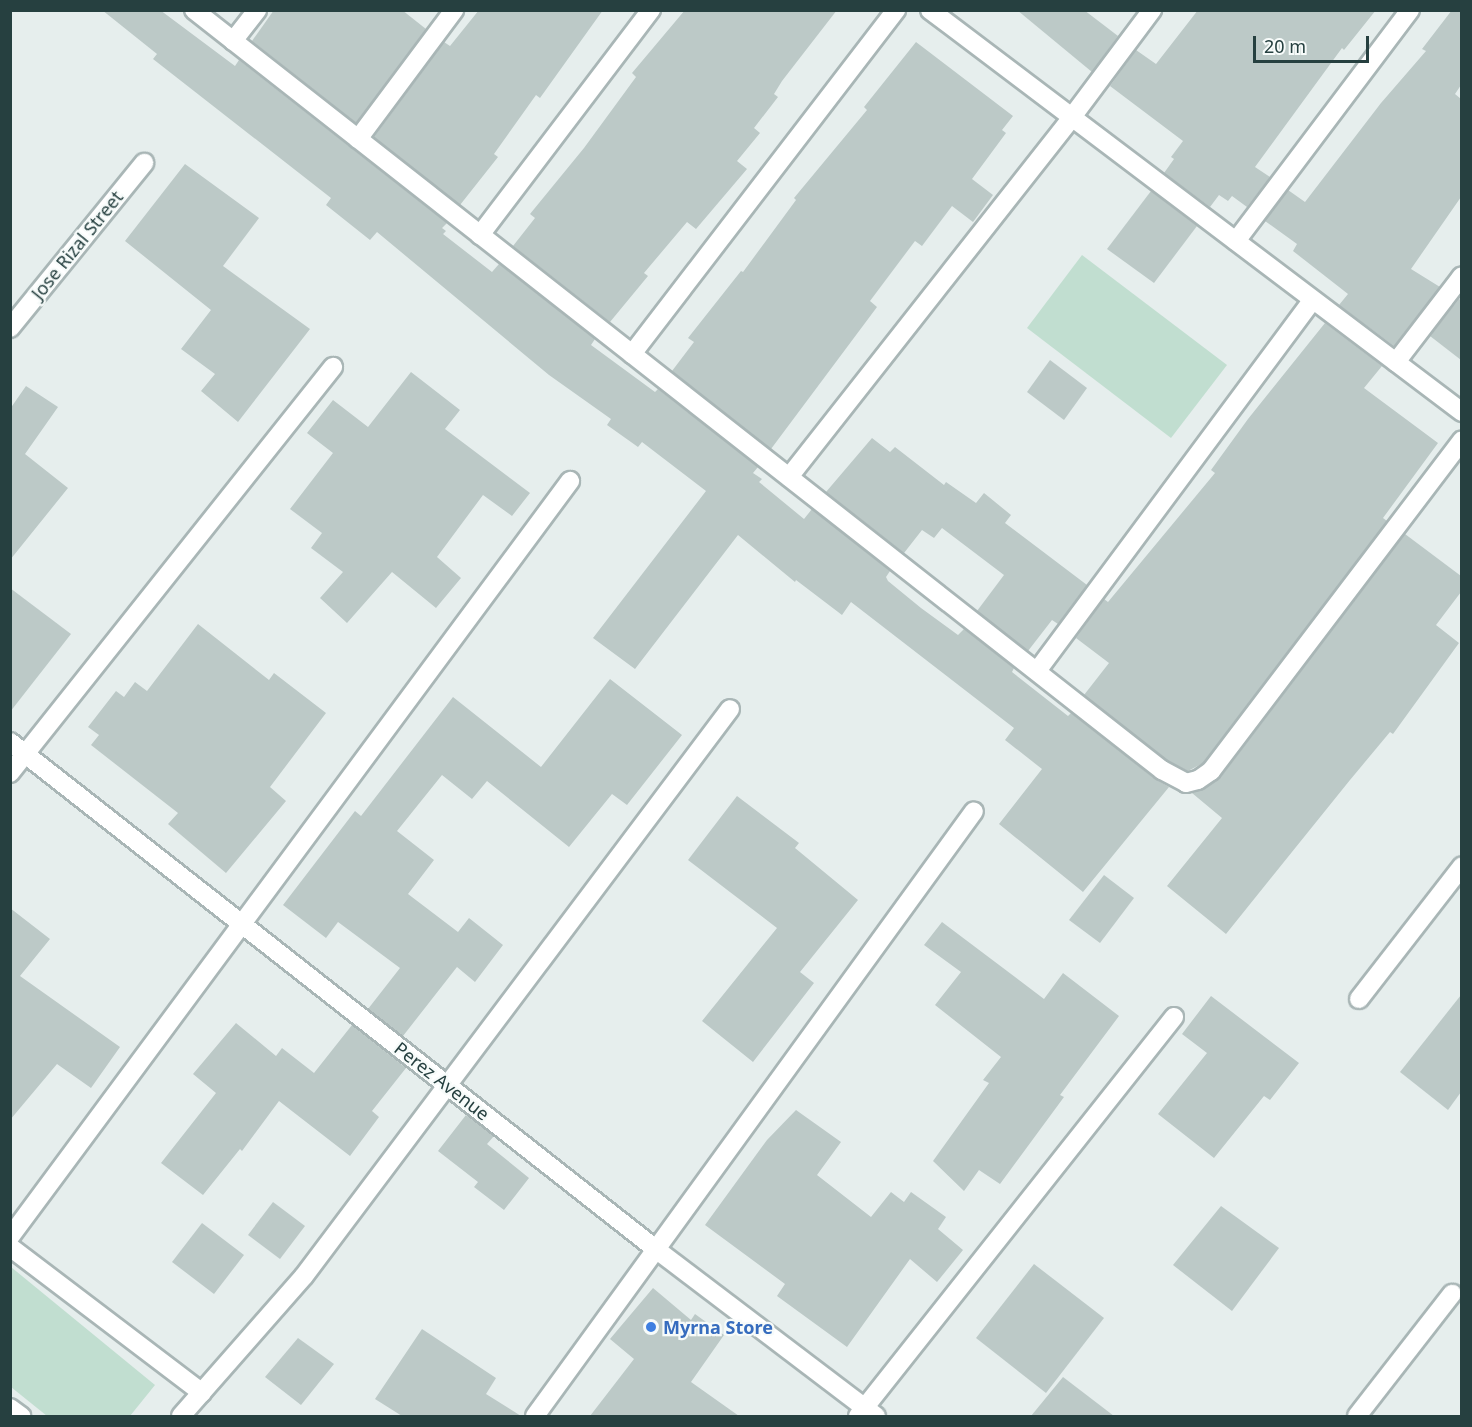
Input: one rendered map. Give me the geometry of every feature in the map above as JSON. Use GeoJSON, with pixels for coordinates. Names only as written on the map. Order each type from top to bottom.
{"type":"FeatureCollection","features":[{"type":"Feature","properties":{"kind":"street"},"geometry":{"type":"LineString","coordinates":[[194,10],[1162,770],[1186,783],[1198,780],[1211,771],[1461,440]]}},
{"type":"Feature","properties":{"kind":"street"},"geometry":{"type":"LineString","coordinates":[[233,41],[257,10]]}},
{"type":"Feature","properties":{"kind":"street"},"geometry":{"type":"LineString","coordinates":[[358,139],[454,10]]}},
{"type":"Feature","properties":{"kind":"street"},"geometry":{"type":"LineString","coordinates":[[480,235],[651,10]]}},
{"type":"Feature","properties":{"kind":"street"},"geometry":{"type":"LineString","coordinates":[[632,354],[896,10]]}},
{"type":"Feature","properties":{"kind":"street"},"geometry":{"type":"LineString","coordinates":[[930,10],[1461,412]]}},
{"type":"Feature","properties":{"kind":"street"},"geometry":{"type":"LineString","coordinates":[[789,477],[1072,117],[1152,10]]}},
{"type":"Feature","properties":{"kind":"street"},"geometry":{"type":"LineString","coordinates":[[1236,241],[1410,10]]}},
{"type":"Feature","properties":{"kind":"street","name":"Jose Rizal Street"},"geometry":{"type":"LineString","coordinates":[[10,328],[144,163]]}},
{"type":"Feature","properties":{"kind":"street"},"geometry":{"type":"LineString","coordinates":[[1396,362],[1461,276]]}},
{"type":"Feature","properties":{"kind":"street"},"geometry":{"type":"LineString","coordinates":[[1036,671],[1313,300]]}},
{"type":"Feature","properties":{"kind":"street"},"geometry":{"type":"LineString","coordinates":[[10,773],[333,367]]}},
{"type":"Feature","properties":{"kind":"street"},"geometry":{"type":"LineString","coordinates":[[10,1237],[570,481]]}},
{"type":"Feature","properties":{"kind":"street"},"geometry":{"type":"LineString","coordinates":[[181,1416],[304,1276],[730,709]]}},
{"type":"Feature","properties":{"kind":"street","name":"Perez Avenue"},"geometry":{"type":"LineString","coordinates":[[10,742],[866,1413]]}},
{"type":"Feature","properties":{"kind":"street"},"geometry":{"type":"LineString","coordinates":[[534,1416],[657,1250],[974,811]]}},
{"type":"Feature","properties":{"kind":"street"},"geometry":{"type":"LineString","coordinates":[[1359,999],[1461,866]]}},
{"type":"Feature","properties":{"kind":"street"},"geometry":{"type":"LineString","coordinates":[[866,1413],[1174,1017]]}},
{"type":"Feature","properties":{"kind":"street"},"geometry":{"type":"LineString","coordinates":[[10,1247],[202,1393]]}},
{"type":"Feature","properties":{"kind":"street"},"geometry":{"type":"LineString","coordinates":[[1357,1416],[1452,1294]]}},
{"type":"Feature","properties":{"kind":"street"},"geometry":{"type":"LineString","coordinates":[[10,1408],[21,1416]]}},
{"type":"Feature","properties":{"kind":"green space"},"geometry":{"type":"Polygon","coordinates":[[[1082,255],[1227,365],[1171,438],[1027,328],[1082,255]]]}},
{"type":"Feature","properties":{"kind":"green space"},"geometry":{"type":"Polygon","coordinates":[[[11,1267],[155,1385],[130,1416],[47,1416],[11,1387],[11,1267]]]}},
{"type":"Feature","properties":{"kind":"building"},"geometry":{"type":"Polygon","coordinates":[[[102,10],[160,10],[235,66],[239,60],[447,223],[442,228],[446,231],[443,234],[492,272],[499,264],[595,339],[591,345],[655,392],[658,389],[758,467],[753,473],[762,479],[759,482],[804,519],[812,509],[890,571],[886,577],[888,581],[921,608],[958,635],[964,629],[1014,668],[1012,672],[1068,716],[1071,713],[1155,779],[1169,787],[1083,892],[999,824],[1042,769],[1005,740],[1014,728],[851,602],[842,615],[796,580],[795,582],[738,535],[635,669],[593,638],[706,491],[642,442],[638,447],[607,425],[611,419],[549,375],[377,232],[370,240],[326,205],[331,198],[153,59],[157,54],[102,10]]]}},
{"type":"Feature","properties":{"kind":"building"},"geometry":{"type":"Polygon","coordinates":[[[274,10],[402,10],[426,29],[356,123],[252,41],[274,10]]]}},
{"type":"Feature","properties":{"kind":"building"},"geometry":{"type":"Polygon","coordinates":[[[479,10],[603,10],[540,98],[536,95],[494,154],[498,157],[460,205],[374,137],[444,42],[450,46],[479,10]]]}},
{"type":"Feature","properties":{"kind":"building"},"geometry":{"type":"Polygon","coordinates":[[[685,10],[837,10],[782,81],[774,94],[778,97],[754,128],[760,133],[737,161],[747,169],[696,229],[687,222],[644,273],[648,276],[610,322],[513,246],[535,218],[530,214],[584,148],[636,77],[632,73],[685,10]]]}},
{"type":"Feature","properties":{"kind":"building"},"geometry":{"type":"Polygon","coordinates":[[[1017,10],[1084,10],[1118,36],[1092,72],[1017,10]]]}},
{"type":"Feature","properties":{"kind":"building"},"geometry":{"type":"Polygon","coordinates":[[[1198,10],[1376,10],[1344,50],[1342,48],[1255,167],[1270,177],[1247,207],[1232,196],[1228,201],[1219,195],[1210,207],[1164,173],[1174,159],[1171,157],[1183,141],[1110,86],[1136,50],[1156,64],[1198,10]]]}},
{"type":"Feature","properties":{"kind":"building"},"geometry":{"type":"Polygon","coordinates":[[[1452,10],[1461,10],[1461,85],[1455,94],[1461,99],[1461,197],[1411,269],[1440,287],[1394,346],[1339,305],[1348,294],[1293,251],[1297,244],[1265,221],[1288,190],[1305,202],[1381,103],[1426,51],[1422,49],[1452,10]]]}},
{"type":"Feature","properties":{"kind":"building"},"geometry":{"type":"Polygon","coordinates":[[[916,42],[1013,116],[1002,130],[1006,133],[972,179],[993,195],[973,222],[952,206],[922,246],[915,241],[870,301],[877,307],[771,449],[672,371],[694,342],[688,338],[741,271],[743,272],[796,200],[794,198],[867,110],[864,107],[916,42]]]}},
{"type":"Feature","properties":{"kind":"building"},"geometry":{"type":"Polygon","coordinates":[[[185,164],[259,218],[223,266],[310,329],[238,422],[201,391],[215,374],[181,349],[211,310],[125,241],[185,164]]]}},
{"type":"Feature","properties":{"kind":"building"},"geometry":{"type":"Polygon","coordinates":[[[1151,191],[1197,226],[1154,283],[1107,249],[1151,191]]]}},
{"type":"Feature","properties":{"kind":"building"},"geometry":{"type":"Polygon","coordinates":[[[1459,299],[1461,300],[1461,360],[1430,336],[1459,299]]]}},
{"type":"Feature","properties":{"kind":"building"},"geometry":{"type":"Polygon","coordinates":[[[1325,323],[1382,366],[1364,388],[1438,443],[1383,518],[1387,521],[1203,763],[1188,771],[1168,761],[1084,695],[1109,663],[1076,638],[1104,599],[1108,602],[1215,473],[1211,470],[1248,419],[1325,323]]]}},
{"type":"Feature","properties":{"kind":"building"},"geometry":{"type":"Polygon","coordinates":[[[1050,360],[1087,388],[1064,420],[1027,392],[1050,360]]]}},
{"type":"Feature","properties":{"kind":"building"},"geometry":{"type":"Polygon","coordinates":[[[411,372],[460,410],[445,429],[530,493],[512,516],[483,495],[437,557],[461,578],[436,608],[392,572],[347,623],[320,598],[343,572],[311,548],[322,533],[290,509],[333,453],[307,433],[333,400],[368,427],[411,372]]]}},
{"type":"Feature","properties":{"kind":"building"},"geometry":{"type":"Polygon","coordinates":[[[26,386],[58,407],[25,454],[68,488],[10,560],[10,409],[26,386]]]}},
{"type":"Feature","properties":{"kind":"building"},"geometry":{"type":"Polygon","coordinates":[[[872,438],[890,452],[895,447],[944,485],[946,482],[976,503],[984,493],[1011,515],[1005,523],[1087,585],[1058,624],[1052,620],[1028,651],[977,611],[1004,575],[942,528],[934,538],[922,530],[904,553],[826,492],[872,438]]]}},
{"type":"Feature","properties":{"kind":"building"},"geometry":{"type":"Polygon","coordinates":[[[1405,534],[1461,576],[1461,592],[1436,625],[1459,643],[1393,734],[1390,732],[1226,934],[1167,886],[1222,818],[1192,793],[1204,789],[1220,778],[1405,534]]]}},
{"type":"Feature","properties":{"kind":"building"},"geometry":{"type":"Polygon","coordinates":[[[10,588],[71,634],[10,712],[10,588]]]}},
{"type":"Feature","properties":{"kind":"building"},"geometry":{"type":"Polygon","coordinates":[[[198,624],[269,680],[274,673],[326,713],[270,787],[286,801],[226,873],[168,824],[178,813],[91,745],[99,735],[88,727],[116,691],[124,697],[135,682],[147,691],[198,624]]]}},
{"type":"Feature","properties":{"kind":"building"},"geometry":{"type":"Polygon","coordinates":[[[610,679],[682,735],[627,805],[612,794],[569,847],[487,781],[472,799],[442,775],[397,831],[434,860],[408,894],[458,932],[469,918],[503,945],[475,982],[457,967],[403,1036],[368,1009],[400,968],[338,922],[326,938],[283,905],[355,811],[361,816],[453,697],[541,767],[610,679]]]}},
{"type":"Feature","properties":{"kind":"building"},"geometry":{"type":"Polygon","coordinates":[[[737,796],[799,843],[795,848],[858,900],[800,972],[814,983],[753,1062],[702,1021],[777,928],[688,860],[737,796]]]}},
{"type":"Feature","properties":{"kind":"building"},"geometry":{"type":"Polygon","coordinates":[[[1104,875],[1134,898],[1100,943],[1069,920],[1104,875]]]}},
{"type":"Feature","properties":{"kind":"building"},"geometry":{"type":"Polygon","coordinates":[[[10,908],[50,939],[20,976],[120,1047],[91,1088],[57,1064],[10,1120],[10,908]]]}},
{"type":"Feature","properties":{"kind":"building"},"geometry":{"type":"Polygon","coordinates":[[[942,922],[1044,999],[1063,973],[1119,1016],[1060,1095],[1064,1097],[1000,1184],[979,1170],[964,1191],[933,1161],[989,1083],[983,1080],[1001,1057],[935,1005],[961,972],[924,945],[942,922]]]}},
{"type":"Feature","properties":{"kind":"building"},"geometry":{"type":"Polygon","coordinates":[[[1461,995],[1461,1092],[1448,1110],[1400,1072],[1461,995]]]}},
{"type":"Feature","properties":{"kind":"building"},"geometry":{"type":"Polygon","coordinates":[[[1211,996],[1299,1063],[1270,1100],[1264,1096],[1214,1158],[1158,1114],[1207,1053],[1182,1034],[1211,996]]]}},
{"type":"Feature","properties":{"kind":"building"},"geometry":{"type":"Polygon","coordinates":[[[236,1023],[276,1056],[282,1048],[314,1073],[352,1025],[406,1068],[372,1111],[379,1117],[350,1156],[279,1101],[242,1151],[240,1149],[203,1195],[161,1163],[216,1093],[193,1074],[236,1023]]]}},
{"type":"Feature","properties":{"kind":"building"},"geometry":{"type":"Polygon","coordinates":[[[796,1110],[841,1142],[817,1175],[871,1217],[891,1192],[904,1202],[911,1192],[946,1217],[938,1229],[963,1250],[937,1282],[910,1259],[847,1347],[777,1296],[785,1284],[705,1225],[767,1140],[796,1110]]]}},
{"type":"Feature","properties":{"kind":"building"},"geometry":{"type":"Polygon","coordinates":[[[466,1115],[494,1136],[487,1144],[529,1178],[504,1210],[474,1187],[478,1182],[438,1151],[466,1115]]]}},
{"type":"Feature","properties":{"kind":"building"},"geometry":{"type":"Polygon","coordinates":[[[273,1202],[305,1226],[280,1259],[248,1235],[273,1202]]]}},
{"type":"Feature","properties":{"kind":"building"},"geometry":{"type":"Polygon","coordinates":[[[1221,1206],[1279,1248],[1232,1311],[1173,1265],[1221,1206]]]}},
{"type":"Feature","properties":{"kind":"building"},"geometry":{"type":"Polygon","coordinates":[[[202,1223],[244,1255],[214,1294],[172,1262],[202,1223]]]}},
{"type":"Feature","properties":{"kind":"building"},"geometry":{"type":"Polygon","coordinates":[[[1034,1264],[1104,1318],[1046,1393],[976,1338],[1034,1264]]]}},
{"type":"Feature","properties":{"kind":"building"},"geometry":{"type":"Polygon","coordinates":[[[653,1288],[691,1320],[695,1314],[724,1335],[691,1382],[739,1416],[590,1416],[634,1359],[610,1339],[653,1288]]]}},
{"type":"Feature","properties":{"kind":"building"},"geometry":{"type":"Polygon","coordinates":[[[422,1329],[496,1378],[486,1394],[521,1416],[402,1416],[375,1399],[422,1329]]]}},
{"type":"Feature","properties":{"kind":"building"},"geometry":{"type":"Polygon","coordinates":[[[298,1338],[334,1364],[301,1405],[265,1377],[298,1338]]]}},
{"type":"Feature","properties":{"kind":"building"},"geometry":{"type":"Polygon","coordinates":[[[1063,1377],[1114,1416],[1031,1416],[1063,1377]]]}},
{"type":"Feature","properties":{"kind":"place","name":"Myrna Store"},"geometry":{"type":"Point","coordinates":[651,1327]}}]}
